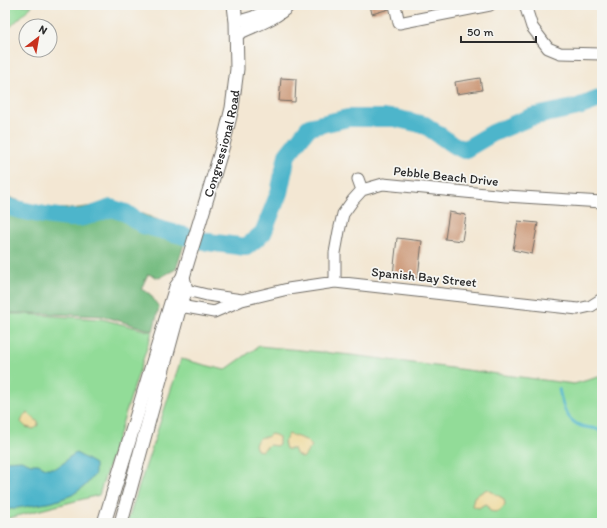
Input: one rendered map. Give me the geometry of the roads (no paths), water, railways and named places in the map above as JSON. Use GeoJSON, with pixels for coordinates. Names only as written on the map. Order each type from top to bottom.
{"type":"FeatureCollection","features":[{"type":"Feature","properties":{"kind":"main road","name":"Congressional Road"},"geometry":{"type":"LineString","coordinates":[[120,523],[182,285],[187,260],[223,145],[232,108],[237,69],[236,22],[234,5]]}},
{"type":"Feature","properties":{"kind":"main road","name":"Congressional Road"},"geometry":{"type":"LineString","coordinates":[[104,523],[126,449],[176,305]]}},
{"type":"Feature","properties":{"kind":"street"},"geometry":{"type":"LineString","coordinates":[[236,22],[253,17],[279,5]]}},
{"type":"Feature","properties":{"kind":"street"},"geometry":{"type":"LineString","coordinates":[[236,35],[285,11],[290,5]]}},
{"type":"Feature","properties":{"kind":"street"},"geometry":{"type":"LineString","coordinates":[[395,5],[399,23],[490,5]]}},
{"type":"Feature","properties":{"kind":"street"},"geometry":{"type":"LineString","coordinates":[[524,5],[532,27],[548,48],[560,53],[602,54]]}},
{"type":"Feature","properties":{"kind":"street"},"geometry":{"type":"LineString","coordinates":[[335,282],[335,254],[338,231],[343,214],[362,190],[358,179]]}},
{"type":"Feature","properties":{"kind":"street","name":"Pebble Beach Drive"},"geometry":{"type":"LineString","coordinates":[[362,190],[382,184],[506,196],[602,202]]}},
{"type":"Feature","properties":{"kind":"street","name":"Spanish Bay Street"},"geometry":{"type":"LineString","coordinates":[[176,305],[214,312],[242,300],[288,289],[335,282],[578,309],[591,306],[602,299]]}},
{"type":"Feature","properties":{"kind":"street","name":"Spanish Bay Street"},"geometry":{"type":"LineString","coordinates":[[182,285],[242,300]]}},
{"type":"Feature","properties":{"kind":"water"},"geometry":{"type":"Polygon","coordinates":[[[76,453],[95,464],[95,474],[85,486],[72,495],[53,502],[5,510],[5,461],[21,460],[31,464],[38,464],[46,468],[56,468],[76,453]]]}},
{"type":"Feature","properties":{"kind":"waterway"},"geometry":{"type":"LineString","coordinates":[[5,206],[48,216],[66,218],[80,218],[111,208],[126,213],[143,225],[208,242],[246,247],[263,233],[279,193],[287,155],[309,127],[348,118],[394,118],[425,125],[452,144],[464,150],[493,133],[531,117],[578,107],[602,98]]}},
{"type":"Feature","properties":{"kind":"waterway"},"geometry":{"type":"LineString","coordinates":[[559,389],[561,400],[571,420],[581,426],[597,429],[602,432]]}}]}
